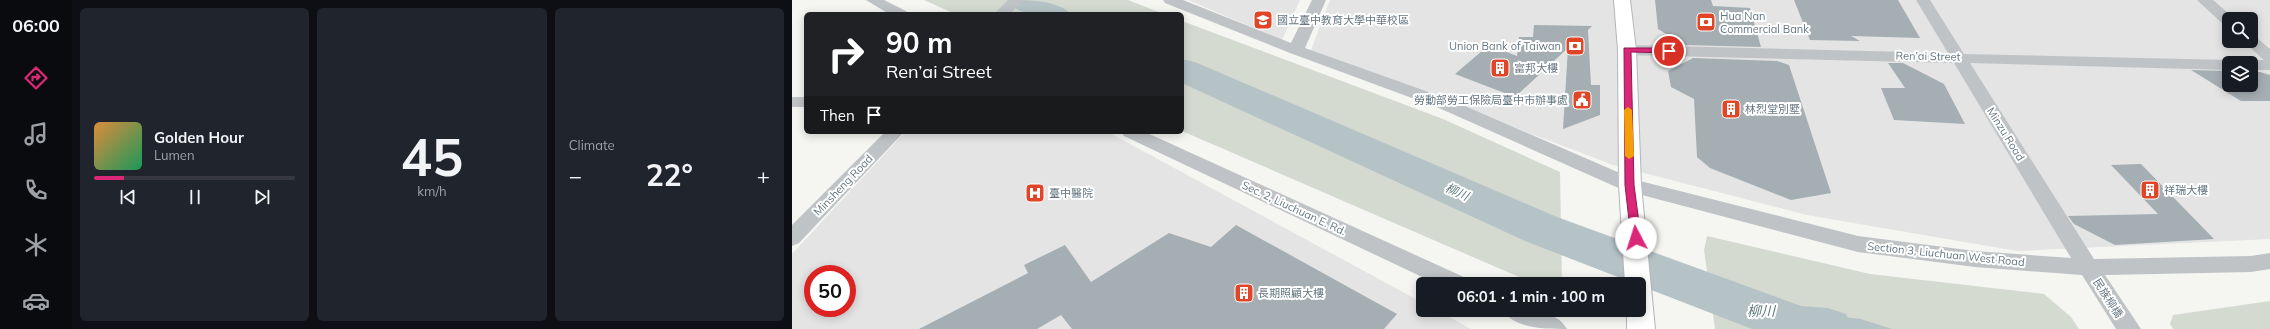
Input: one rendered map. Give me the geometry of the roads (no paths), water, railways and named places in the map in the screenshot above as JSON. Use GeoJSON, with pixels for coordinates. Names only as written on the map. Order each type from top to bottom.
{"type":"FeatureCollection","features":[{"type":"Feature","properties":{"kind":"main road"},"geometry":{"type":"LineString","coordinates":[[1622,0],[1627,50],[1630,185],[1638,277]]}},
{"type":"Feature","properties":{"kind":"street"},"geometry":{"type":"LineString","coordinates":[[873,0],[897,12]]}},
{"type":"Feature","properties":{"kind":"street"},"geometry":{"type":"LineString","coordinates":[[1004,12],[1016,0]]}},
{"type":"Feature","properties":{"kind":"street","name":"Section 3, Liuchuan West Road"},"geometry":{"type":"LineString","coordinates":[[1170,0],[1296,50],[1444,104],[1630,185],[1858,244],[1976,259],[2088,267],[2251,264],[2270,261]]}},
{"type":"Feature","properties":{"kind":"street"},"geometry":{"type":"LineString","coordinates":[[1296,50],[1319,0]]}},
{"type":"Feature","properties":{"kind":"street","name":"Minzu Road"},"geometry":{"type":"LineString","coordinates":[[1924,0],[2088,267]]}},
{"type":"Feature","properties":{"kind":"street"},"geometry":{"type":"LineString","coordinates":[[2204,0],[2222,16]]}},
{"type":"Feature","properties":{"kind":"street"},"geometry":{"type":"LineString","coordinates":[[2258,47],[2270,57]]}},
{"type":"Feature","properties":{"kind":"street","name":"Ren’ai Street"},"geometry":{"type":"LineString","coordinates":[[1627,50],[1958,57],[2222,65]]}},
{"type":"Feature","properties":{"kind":"street"},"geometry":{"type":"LineString","coordinates":[[2258,65],[2270,65]]}},
{"type":"Feature","properties":{"kind":"street"},"geometry":{"type":"LineString","coordinates":[[792,102],[804,102]]}},
{"type":"Feature","properties":{"kind":"street","name":"Minsheng Road"},"geometry":{"type":"LineString","coordinates":[[792,238],[893,134]]}},
{"type":"Feature","properties":{"kind":"street","name":"Sec. 2, Liuchuan E. Rd."},"geometry":{"type":"LineString","coordinates":[[1134,134],[1443,277]]}},
{"type":"Feature","properties":{"kind":"street","name":"民族柳橋"},"geometry":{"type":"LineString","coordinates":[[2088,267],[2123,320]]}},
{"type":"Feature","properties":{"kind":"street"},"geometry":{"type":"LineString","coordinates":[[1529,317],[1555,329]]}},
{"type":"Feature","properties":{"kind":"water","name":"柳川"},"geometry":{"type":"Polygon","coordinates":[[[1721,277],[1744,291],[1821,314],[1861,319],[1892,329],[1775,329],[1733,316],[1721,277]]]}},
{"type":"Feature","properties":{"kind":"waterway","name":"柳川"},"geometry":{"type":"LineString","coordinates":[[1023,0],[1050,12]]}},
{"type":"Feature","properties":{"kind":"waterway","name":"柳川"},"geometry":{"type":"LineString","coordinates":[[1184,71],[1541,229],[1799,326],[1828,329]]}},
{"type":"Feature","properties":{"kind":"place","name":"國立臺中教育大學中華校區"},"geometry":{"type":"Point","coordinates":[1263,20]}},
{"type":"Feature","properties":{"kind":"place","name":"Hua Nan Commercial Bank"},"geometry":{"type":"Point","coordinates":[1706,22]}},
{"type":"Feature","properties":{"kind":"place","name":"Union Bank of Taiwan"},"geometry":{"type":"Point","coordinates":[1575,46]}},
{"type":"Feature","properties":{"kind":"place","name":"富邦大樓"},"geometry":{"type":"Point","coordinates":[1500,68]}},
{"type":"Feature","properties":{"kind":"place","name":"勞動部勞工保險局臺中市辦事處"},"geometry":{"type":"Point","coordinates":[1582,100]}},
{"type":"Feature","properties":{"kind":"place","name":"林烈堂別墅"},"geometry":{"type":"Point","coordinates":[1731,109]}},
{"type":"Feature","properties":{"kind":"place","name":"祥瑞大樓"},"geometry":{"type":"Point","coordinates":[2150,190]}},
{"type":"Feature","properties":{"kind":"place","name":"臺中醫院"},"geometry":{"type":"Point","coordinates":[1035,193]}},
{"type":"Feature","properties":{"kind":"place","name":"長期照顧大樓"},"geometry":{"type":"Point","coordinates":[1244,293]}}]}
